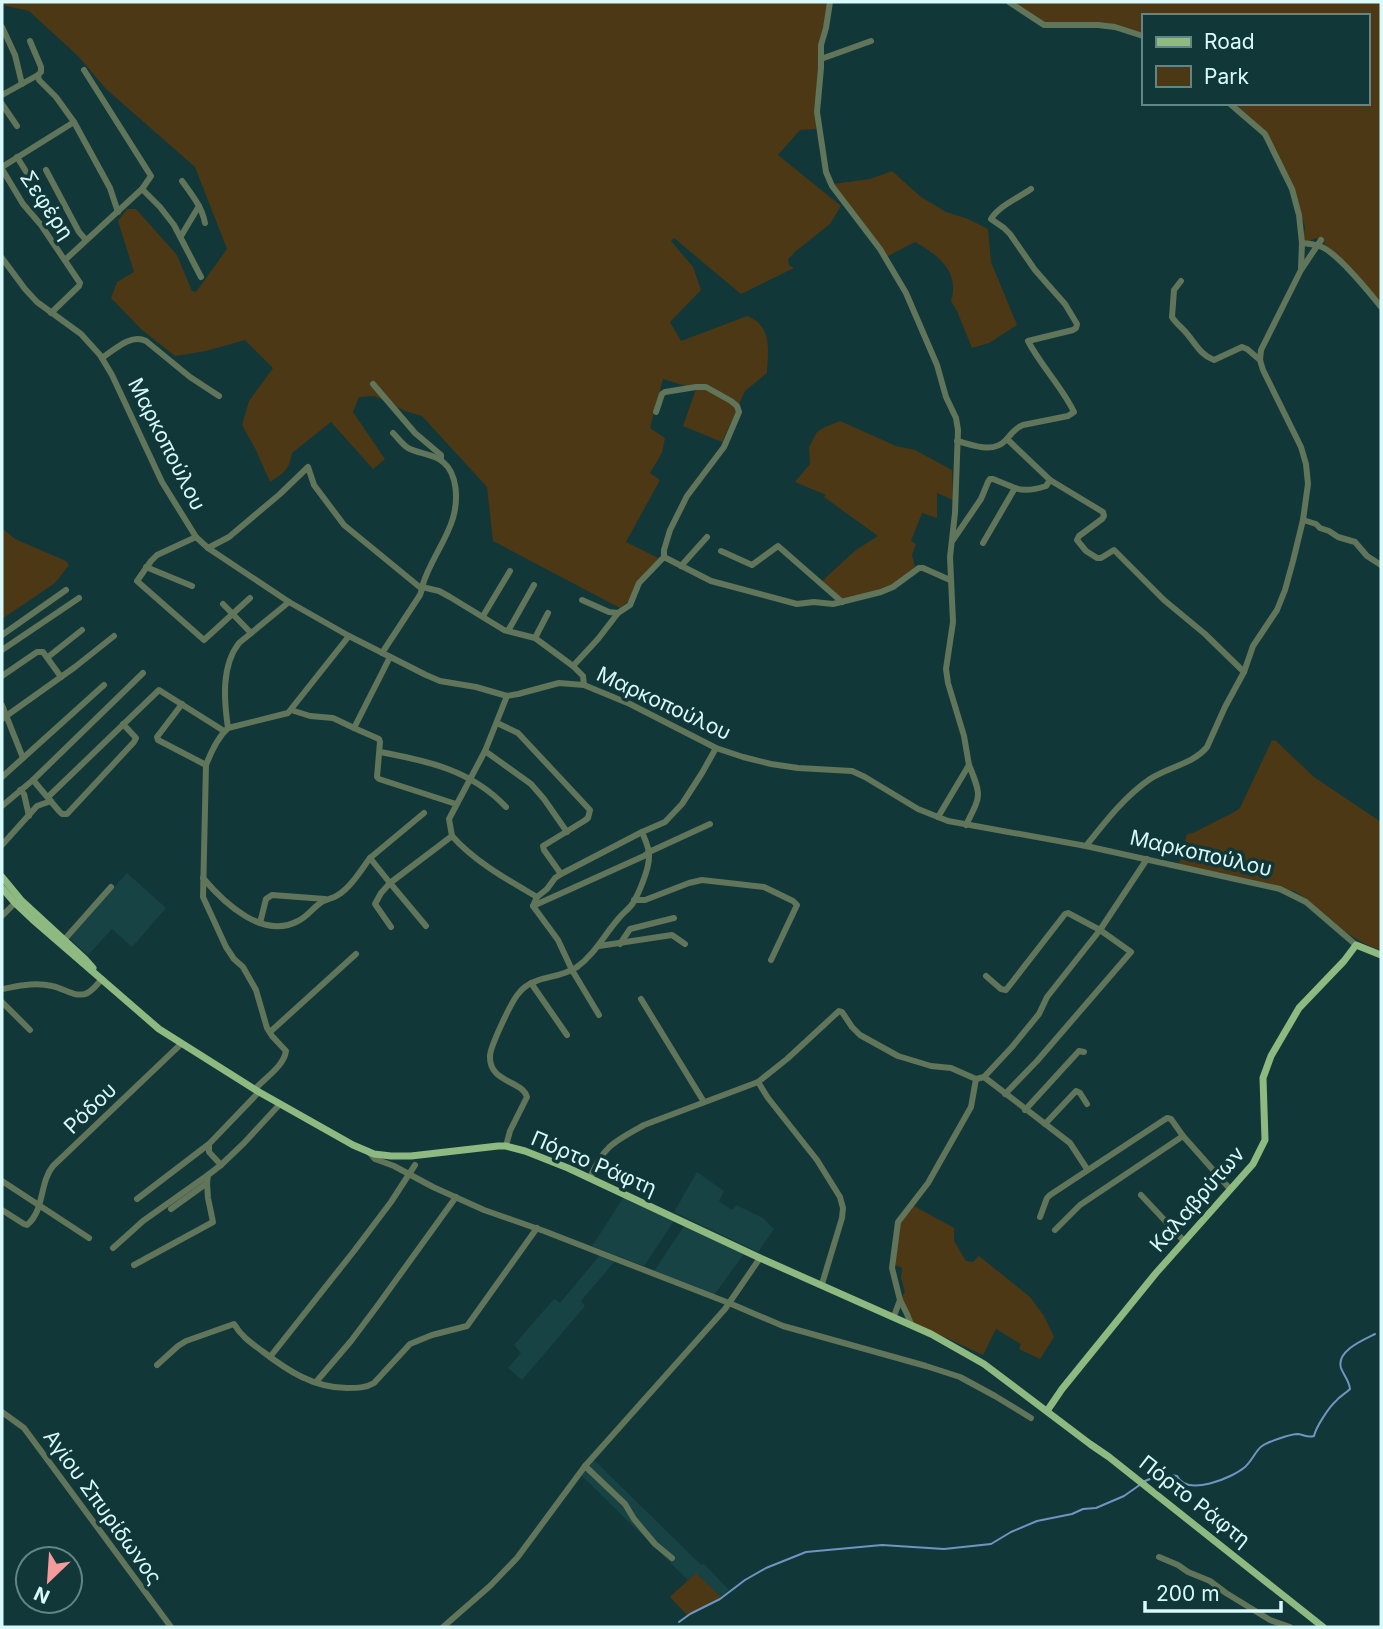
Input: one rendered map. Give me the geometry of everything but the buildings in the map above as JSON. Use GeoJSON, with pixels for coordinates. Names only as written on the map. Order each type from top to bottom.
{"type":"FeatureCollection","features":[{"type":"Feature","properties":{"kind":"main road","name":"Πόρτο Ράφτη"},"geometry":{"type":"LineString","coordinates":[[2,877],[21,900],[144,1018],[279,1104],[353,1145],[394,1156],[506,1146],[534,1154],[982,1357],[1093,1440],[1110,1457],[1319,1626]]}},
{"type":"Feature","properties":{"kind":"main road","name":"Πόρτο Ράφτη"},"geometry":{"type":"LineString","coordinates":[[2,888],[80,963],[102,979]]}},
{"type":"Feature","properties":{"kind":"main road","name":"Μαρκοπούλου"},"geometry":{"type":"LineString","coordinates":[[1356,945],[1381,955]]}},
{"type":"Feature","properties":{"kind":"main road","name":"Καλαβρύτων"},"geometry":{"type":"LineString","coordinates":[[1047,1408],[1053,1396],[1062,1389],[1156,1273],[1253,1164],[1265,1140],[1262,1086],[1271,1056],[1299,1008],[1356,945]]}},
{"type":"Feature","properties":{"kind":"main road","name":"Πόρτο Ράφτη"},"geometry":{"type":"LineString","coordinates":[[932,1334],[978,1360],[1033,1401],[1047,1408]]}},
{"type":"Feature","properties":{"kind":"street"},"geometry":{"type":"LineString","coordinates":[[830,2],[827,28],[821,45],[817,112],[826,172],[831,186],[880,248],[915,311],[937,365],[958,430],[950,580],[953,622],[946,670],[969,765],[979,792],[978,802],[966,825]]}},
{"type":"Feature","properties":{"kind":"street"},"geometry":{"type":"LineString","coordinates":[[1009,2],[1044,25],[1098,25],[1142,36]]}},
{"type":"Feature","properties":{"kind":"street"},"geometry":{"type":"LineString","coordinates":[[2,27],[15,55],[22,84]]}},
{"type":"Feature","properties":{"kind":"street"},"geometry":{"type":"LineString","coordinates":[[2,95],[41,72],[30,41]]}},
{"type":"Feature","properties":{"kind":"street"},"geometry":{"type":"LineString","coordinates":[[821,59],[871,41]]}},
{"type":"Feature","properties":{"kind":"street"},"geometry":{"type":"LineString","coordinates":[[65,260],[142,189],[151,176],[84,70]]}},
{"type":"Feature","properties":{"kind":"street"},"geometry":{"type":"LineString","coordinates":[[38,75],[39,80],[61,103],[74,122],[110,188],[118,212]]}},
{"type":"Feature","properties":{"kind":"street"},"geometry":{"type":"LineString","coordinates":[[2,104],[17,126]]}},
{"type":"Feature","properties":{"kind":"street"},"geometry":{"type":"LineString","coordinates":[[1231,105],[1256,125],[1269,142],[1292,189],[1299,215],[1301,270]]}},
{"type":"Feature","properties":{"kind":"street"},"geometry":{"type":"LineString","coordinates":[[3,166],[74,122]]}},
{"type":"Feature","properties":{"kind":"street","name":"Σεφέρη"},"geometry":{"type":"LineString","coordinates":[[2,154],[3,166],[23,204],[41,225],[80,283],[51,313]]}},
{"type":"Feature","properties":{"kind":"street"},"geometry":{"type":"LineString","coordinates":[[17,157],[35,186]]}},
{"type":"Feature","properties":{"kind":"street"},"geometry":{"type":"LineString","coordinates":[[46,170],[79,232],[86,240]]}},
{"type":"Feature","properties":{"kind":"street"},"geometry":{"type":"LineString","coordinates":[[182,181],[199,206],[205,223]]}},
{"type":"Feature","properties":{"kind":"street"},"geometry":{"type":"LineString","coordinates":[[142,189],[160,207],[181,236],[201,277]]}},
{"type":"Feature","properties":{"kind":"street"},"geometry":{"type":"LineString","coordinates":[[957,441],[993,449],[1023,425],[1068,416],[1074,412],[1028,341],[1073,330],[1077,324],[1065,303],[1040,276],[1010,234],[991,219],[991,216],[1031,189]]}},
{"type":"Feature","properties":{"kind":"street"},"geometry":{"type":"LineString","coordinates":[[181,236],[199,206]]}},
{"type":"Feature","properties":{"kind":"street"},"geometry":{"type":"LineString","coordinates":[[1302,243],[1319,242],[1381,307]]}},
{"type":"Feature","properties":{"kind":"street"},"geometry":{"type":"LineString","coordinates":[[1260,360],[1264,341],[1301,270],[1319,242]]}},
{"type":"Feature","properties":{"kind":"street","name":"Μαρκοπούλου"},"geometry":{"type":"LineString","coordinates":[[2,258],[24,289],[51,313],[81,334],[102,358],[162,482],[196,537],[208,548],[289,602],[382,653],[440,681],[507,696],[559,683],[584,685],[642,710],[716,748],[764,763],[852,771],[918,809],[938,817],[966,825],[1086,846],[1280,889],[1306,902],[1356,945]]}},
{"type":"Feature","properties":{"kind":"street"},"geometry":{"type":"LineString","coordinates":[[1086,846],[1131,793],[1165,770],[1202,753],[1207,747],[1244,672],[1253,646],[1277,610],[1285,590],[1303,520],[1308,484],[1306,464],[1301,447],[1260,360],[1242,347],[1214,360],[1196,347],[1172,317],[1174,290],[1181,281]]}},
{"type":"Feature","properties":{"kind":"street"},"geometry":{"type":"LineString","coordinates":[[102,358],[132,339],[140,338],[219,396]]}},
{"type":"Feature","properties":{"kind":"street"},"geometry":{"type":"LineString","coordinates":[[373,384],[415,433],[441,455],[441,460],[455,483],[453,520],[431,561],[420,594],[382,653]]}},
{"type":"Feature","properties":{"kind":"street"},"geometry":{"type":"LineString","coordinates":[[573,666],[618,612],[629,605],[639,583],[664,557],[670,530],[683,503],[724,447],[739,412],[731,401],[706,387],[695,387],[665,392],[656,412]]}},
{"type":"Feature","properties":{"kind":"street"},"geometry":{"type":"LineString","coordinates":[[393,433],[410,449],[441,460]]}},
{"type":"Feature","properties":{"kind":"street"},"geometry":{"type":"LineString","coordinates":[[1007,439],[1050,481],[1103,512],[1102,519],[1079,536],[1079,543],[1097,558],[1116,551],[1164,600],[1205,634],[1244,672]]}},
{"type":"Feature","properties":{"kind":"street"},"geometry":{"type":"LineString","coordinates":[[208,548],[229,537],[308,467],[314,485],[344,526],[422,588],[439,591],[508,631],[535,638],[573,666],[583,676],[584,685]]}},
{"type":"Feature","properties":{"kind":"street"},"geometry":{"type":"LineString","coordinates":[[951,542],[981,499],[990,479],[1021,490],[1046,486],[1050,481]]}},
{"type":"Feature","properties":{"kind":"street"},"geometry":{"type":"LineString","coordinates":[[983,543],[1015,488]]}},
{"type":"Feature","properties":{"kind":"street"},"geometry":{"type":"LineString","coordinates":[[1303,520],[1355,542],[1367,556],[1381,565]]}},
{"type":"Feature","properties":{"kind":"street"},"geometry":{"type":"LineString","coordinates":[[196,537],[157,555],[137,581],[204,640],[250,598]]}},
{"type":"Feature","properties":{"kind":"street"},"geometry":{"type":"LineString","coordinates":[[681,566],[707,537]]}},
{"type":"Feature","properties":{"kind":"street"},"geometry":{"type":"LineString","coordinates":[[721,551],[752,565],[778,547],[842,602]]}},
{"type":"Feature","properties":{"kind":"street"},"geometry":{"type":"LineString","coordinates":[[664,557],[711,581],[797,604],[842,602],[881,592],[893,587],[919,568],[950,580]]}},
{"type":"Feature","properties":{"kind":"street"},"geometry":{"type":"LineString","coordinates":[[146,567],[192,586]]}},
{"type":"Feature","properties":{"kind":"street"},"geometry":{"type":"LineString","coordinates":[[483,616],[510,571]]}},
{"type":"Feature","properties":{"kind":"street"},"geometry":{"type":"LineString","coordinates":[[508,631],[534,585]]}},
{"type":"Feature","properties":{"kind":"street"},"geometry":{"type":"LineString","coordinates":[[2,635],[66,590]]}},
{"type":"Feature","properties":{"kind":"street"},"geometry":{"type":"LineString","coordinates":[[2,650],[79,597]]}},
{"type":"Feature","properties":{"kind":"street"},"geometry":{"type":"LineString","coordinates":[[582,600],[609,612],[618,612]]}},
{"type":"Feature","properties":{"kind":"street"},"geometry":{"type":"LineString","coordinates":[[137,1199],[209,1144],[286,1056],[286,1051],[270,1032],[252,982],[226,947],[203,897],[203,878],[206,765],[226,729],[226,681],[230,657],[239,643],[289,602]]}},
{"type":"Feature","properties":{"kind":"street"},"geometry":{"type":"LineString","coordinates":[[223,604],[251,633]]}},
{"type":"Feature","properties":{"kind":"street"},"geometry":{"type":"LineString","coordinates":[[535,638],[548,613]]}},
{"type":"Feature","properties":{"kind":"street"},"geometry":{"type":"LineString","coordinates":[[48,657],[82,630]]}},
{"type":"Feature","properties":{"kind":"street"},"geometry":{"type":"LineString","coordinates":[[4,717],[114,636]]}},
{"type":"Feature","properties":{"kind":"street"},"geometry":{"type":"LineString","coordinates":[[2,845],[37,806],[50,799],[159,690],[226,729],[284,715],[291,710],[349,636]]}},
{"type":"Feature","properties":{"kind":"street"},"geometry":{"type":"LineString","coordinates":[[2,676],[37,652],[43,652],[61,677]]}},
{"type":"Feature","properties":{"kind":"street"},"geometry":{"type":"LineString","coordinates":[[354,729],[390,657]]}},
{"type":"Feature","properties":{"kind":"street"},"geometry":{"type":"LineString","coordinates":[[2,806],[33,780],[143,673]]}},
{"type":"Feature","properties":{"kind":"street"},"geometry":{"type":"LineString","coordinates":[[2,776],[104,685]]}},
{"type":"Feature","properties":{"kind":"street"},"geometry":{"type":"LineString","coordinates":[[507,696],[485,751],[456,804],[449,823],[452,836],[476,857],[537,897]]}},
{"type":"Feature","properties":{"kind":"street"},"geometry":{"type":"LineString","coordinates":[[182,704],[157,737],[158,740],[206,765]]}},
{"type":"Feature","properties":{"kind":"street"},"geometry":{"type":"LineString","coordinates":[[2,705],[4,717],[23,758]]}},
{"type":"Feature","properties":{"kind":"street"},"geometry":{"type":"LineString","coordinates":[[291,710],[310,716],[333,718],[379,739],[379,779],[456,804]]}},
{"type":"Feature","properties":{"kind":"street"},"geometry":{"type":"LineString","coordinates":[[496,723],[518,733],[590,810],[589,818],[543,846],[561,874]]}},
{"type":"Feature","properties":{"kind":"street"},"geometry":{"type":"LineString","coordinates":[[33,780],[62,814],[67,814],[134,742],[136,738],[123,724]]}},
{"type":"Feature","properties":{"kind":"street"},"geometry":{"type":"LineString","coordinates":[[533,906],[537,897],[561,874],[665,822],[682,804],[716,748]]}},
{"type":"Feature","properties":{"kind":"street"},"geometry":{"type":"LineString","coordinates":[[485,751],[531,783],[566,832]]}},
{"type":"Feature","properties":{"kind":"street"},"geometry":{"type":"LineString","coordinates":[[380,752],[441,765],[484,786],[506,807]]}},
{"type":"Feature","properties":{"kind":"street"},"geometry":{"type":"LineString","coordinates":[[938,817],[969,765]]}},
{"type":"Feature","properties":{"kind":"street"},"geometry":{"type":"LineString","coordinates":[[20,790],[24,794],[29,816]]}},
{"type":"Feature","properties":{"kind":"street"},"geometry":{"type":"LineString","coordinates":[[203,878],[218,897],[260,923],[276,927],[297,922],[320,902],[343,891],[370,859],[424,813]]}},
{"type":"Feature","properties":{"kind":"street"},"geometry":{"type":"LineString","coordinates":[[533,906],[710,824]]}},
{"type":"Feature","properties":{"kind":"street"},"geometry":{"type":"LineString","coordinates":[[506,1146],[510,1131],[527,1097],[523,1089],[497,1074],[492,1066],[490,1053],[518,994],[531,983],[563,975],[586,960],[628,910],[649,861],[649,852],[642,832]]}},
{"type":"Feature","properties":{"kind":"street"},"geometry":{"type":"LineString","coordinates":[[391,927],[375,904],[381,893],[390,883],[452,836]]}},
{"type":"Feature","properties":{"kind":"street"},"geometry":{"type":"LineString","coordinates":[[370,859],[426,926]]}},
{"type":"Feature","properties":{"kind":"street"},"geometry":{"type":"LineString","coordinates":[[590,1178],[610,1145],[644,1125],[758,1082],[839,1011],[860,1035],[898,1056],[931,1066],[951,1068],[976,1079],[984,1077],[1039,1014],[1047,997],[1100,930],[1147,859]]}},
{"type":"Feature","properties":{"kind":"street"},"geometry":{"type":"LineString","coordinates":[[634,900],[645,901],[702,880],[764,887],[797,905],[771,960]]}},
{"type":"Feature","properties":{"kind":"street"},"geometry":{"type":"LineString","coordinates":[[64,940],[111,887]]}},
{"type":"Feature","properties":{"kind":"street"},"geometry":{"type":"LineString","coordinates":[[260,923],[267,899],[272,895],[327,899]]}},
{"type":"Feature","properties":{"kind":"street"},"geometry":{"type":"LineString","coordinates":[[2,916],[15,903]]}},
{"type":"Feature","properties":{"kind":"street"},"geometry":{"type":"LineString","coordinates":[[533,906],[558,940],[572,970],[599,1015]]}},
{"type":"Feature","properties":{"kind":"street"},"geometry":{"type":"LineString","coordinates":[[986,976],[1006,990],[1068,913],[1100,930],[1131,952],[1005,1094]]}},
{"type":"Feature","properties":{"kind":"street"},"geometry":{"type":"LineString","coordinates":[[620,944],[630,929],[674,918]]}},
{"type":"Feature","properties":{"kind":"street"},"geometry":{"type":"LineString","coordinates":[[599,946],[673,935],[685,944]]}},
{"type":"Feature","properties":{"kind":"street"},"geometry":{"type":"LineString","coordinates":[[270,1032],[356,954]]}},
{"type":"Feature","properties":{"kind":"street"},"geometry":{"type":"LineString","coordinates":[[2,989],[40,984],[81,995],[90,992],[102,979]]}},
{"type":"Feature","properties":{"kind":"street"},"geometry":{"type":"LineString","coordinates":[[531,983],[567,1035]]}},
{"type":"Feature","properties":{"kind":"street"},"geometry":{"type":"LineString","coordinates":[[641,999],[704,1102]]}},
{"type":"Feature","properties":{"kind":"street"},"geometry":{"type":"LineString","coordinates":[[2,1002],[30,1030]]}},
{"type":"Feature","properties":{"kind":"street","name":"Ρόδου"},"geometry":{"type":"LineString","coordinates":[[39,1207],[47,1174],[53,1166],[181,1044]]}},
{"type":"Feature","properties":{"kind":"street"},"geometry":{"type":"LineString","coordinates":[[1026,1110],[1073,1057]]}},
{"type":"Feature","properties":{"kind":"street"},"geometry":{"type":"LineString","coordinates":[[984,1077],[1070,1143],[1087,1169]]}},
{"type":"Feature","properties":{"kind":"street"},"geometry":{"type":"LineString","coordinates":[[911,1324],[900,1300],[892,1268],[898,1222],[928,1183],[971,1107],[976,1079]]}},
{"type":"Feature","properties":{"kind":"street"},"geometry":{"type":"LineString","coordinates":[[758,1082],[817,1160],[840,1198],[842,1217],[822,1284]]}},
{"type":"Feature","properties":{"kind":"street"},"geometry":{"type":"LineString","coordinates":[[1045,1124],[1076,1091],[1087,1104]]}},
{"type":"Feature","properties":{"kind":"street"},"geometry":{"type":"LineString","coordinates":[[1033,1103],[1034,1116]]}},
{"type":"Feature","properties":{"kind":"street"},"geometry":{"type":"LineString","coordinates":[[171,1209],[207,1179],[279,1104]]}},
{"type":"Feature","properties":{"kind":"street"},"geometry":{"type":"LineString","coordinates":[[1040,1217],[1050,1195],[1167,1118],[1171,1119],[1230,1189]]}},
{"type":"Feature","properties":{"kind":"street"},"geometry":{"type":"LineString","coordinates":[[1055,1230],[1080,1205],[1183,1136]]}},
{"type":"Feature","properties":{"kind":"street"},"geometry":{"type":"LineString","coordinates":[[209,1144],[209,1152],[221,1165]]}},
{"type":"Feature","properties":{"kind":"street"},"geometry":{"type":"LineString","coordinates":[[368,1151],[375,1159],[484,1210],[537,1228],[783,1326],[947,1372],[975,1384],[1028,1416],[1033,1401]]}},
{"type":"Feature","properties":{"kind":"street"},"geometry":{"type":"LineString","coordinates":[[394,1156],[394,1166]]}},
{"type":"Feature","properties":{"kind":"street"},"geometry":{"type":"LineString","coordinates":[[270,1357],[346,1262],[415,1165]]}},
{"type":"Feature","properties":{"kind":"street"},"geometry":{"type":"LineString","coordinates":[[113,1248],[143,1221],[207,1179]]}},
{"type":"Feature","properties":{"kind":"street"},"geometry":{"type":"LineString","coordinates":[[134,1265],[212,1222],[207,1179]]}},
{"type":"Feature","properties":{"kind":"street"},"geometry":{"type":"LineString","coordinates":[[2,1181],[89,1238]]}},
{"type":"Feature","properties":{"kind":"street"},"geometry":{"type":"LineString","coordinates":[[1142,1195],[1184,1241]]}},
{"type":"Feature","properties":{"kind":"street"},"geometry":{"type":"LineString","coordinates":[[316,1382],[351,1341],[456,1197]]}},
{"type":"Feature","properties":{"kind":"street"},"geometry":{"type":"LineString","coordinates":[[2,1210],[27,1225],[39,1207]]}},
{"type":"Feature","properties":{"kind":"street"},"geometry":{"type":"LineString","coordinates":[[158,1365],[186,1341],[234,1324],[242,1336],[293,1374],[334,1388],[368,1387],[410,1344],[467,1326],[537,1228]]}},
{"type":"Feature","properties":{"kind":"street"},"geometry":{"type":"LineString","coordinates":[[443,1627],[517,1558],[585,1466],[725,1309],[760,1258]]}},
{"type":"Feature","properties":{"kind":"street"},"geometry":{"type":"LineString","coordinates":[[894,1316],[900,1300]]}},
{"type":"Feature","properties":{"kind":"street","name":"Αγίου Σπυρίδωνος"},"geometry":{"type":"LineString","coordinates":[[2,1412],[23,1428],[171,1627]]}},
{"type":"Feature","properties":{"kind":"street"},"geometry":{"type":"LineString","coordinates":[[585,1466],[625,1504],[634,1520],[672,1558]]}},
{"type":"Feature","properties":{"kind":"street"},"geometry":{"type":"LineString","coordinates":[[1159,1557],[1210,1581],[1270,1620],[1290,1627]]}},
{"type":"Feature","properties":{"kind":"shaded area"},"geometry":{"type":"Polygon","coordinates":[[[127,873],[166,908],[132,947],[112,929],[88,955],[69,938],[127,873]]]}},
{"type":"Feature","properties":{"kind":"shaded area"},"geometry":{"type":"Polygon","coordinates":[[[697,1172],[724,1191],[719,1201],[732,1210],[736,1205],[763,1218],[774,1229],[758,1252],[674,1212],[697,1172]]]}},
{"type":"Feature","properties":{"kind":"shaded area"},"geometry":{"type":"Polygon","coordinates":[[[624,1197],[674,1221],[644,1266],[592,1246],[624,1197]]]}},
{"type":"Feature","properties":{"kind":"shaded area"},"geometry":{"type":"Polygon","coordinates":[[[685,1225],[744,1254],[714,1295],[654,1271],[685,1225]]]}},
{"type":"Feature","properties":{"kind":"shaded area"},"geometry":{"type":"Polygon","coordinates":[[[600,1255],[615,1261],[581,1301],[585,1306],[522,1380],[508,1368],[521,1353],[514,1345],[554,1299],[560,1303],[600,1255]]]}},
{"type":"Feature","properties":{"kind":"shaded area"},"geometry":{"type":"Polygon","coordinates":[[[592,1458],[729,1590],[721,1597],[696,1573],[688,1580],[579,1473],[592,1458]]]}},
{"type":"Feature","properties":{"kind":"green space"},"geometry":{"type":"Polygon","coordinates":[[[2,2],[829,2],[826,23],[819,42],[816,129],[800,130],[778,155],[841,206],[830,224],[788,259],[789,265],[794,268],[741,294],[674,238],[671,241],[693,267],[701,290],[670,322],[681,341],[747,316],[755,320],[765,332],[768,347],[767,373],[745,391],[722,442],[683,426],[696,389],[663,379],[650,428],[665,438],[662,453],[650,473],[660,480],[626,542],[660,559],[631,599],[620,608],[493,541],[487,487],[422,416],[375,396],[359,397],[353,412],[385,459],[373,469],[331,422],[292,453],[285,470],[270,482],[242,425],[249,401],[273,368],[245,340],[175,356],[142,330],[111,298],[117,282],[134,272],[118,221],[127,209],[136,209],[177,255],[192,291],[196,292],[227,249],[195,167],[106,89],[79,57],[29,11],[2,5],[2,2]]]}},
{"type":"Feature","properties":{"kind":"green space"},"geometry":{"type":"Polygon","coordinates":[[[1012,2],[1381,2],[1381,305],[1321,240],[1303,239],[1305,227],[1293,188],[1270,139],[1233,105],[1369,105],[1369,14],[1142,14],[1142,35],[1127,29],[1044,24],[1012,2]]]}},
{"type":"Feature","properties":{"kind":"green space"},"geometry":{"type":"Polygon","coordinates":[[[892,171],[921,197],[946,212],[988,229],[991,262],[1017,325],[989,343],[972,348],[951,301],[952,281],[945,265],[932,252],[915,242],[886,257],[833,184],[870,179],[892,171]]]}},
{"type":"Feature","properties":{"kind":"green space"},"geometry":{"type":"Polygon","coordinates":[[[840,421],[896,446],[915,450],[952,470],[953,500],[937,493],[937,518],[922,513],[911,541],[916,544],[912,555],[915,567],[892,586],[844,600],[822,581],[856,550],[878,536],[824,497],[826,495],[795,482],[810,464],[809,447],[817,432],[840,421]]]}},
{"type":"Feature","properties":{"kind":"green space"},"geometry":{"type":"Polygon","coordinates":[[[2,528],[15,539],[66,561],[69,565],[55,583],[2,619],[2,528]]]}},
{"type":"Feature","properties":{"kind":"green space"},"geometry":{"type":"Polygon","coordinates":[[[1272,740],[1314,777],[1381,822],[1381,950],[1346,932],[1294,891],[1179,864],[1187,834],[1240,808],[1272,740]]]}},
{"type":"Feature","properties":{"kind":"green space"},"geometry":{"type":"Polygon","coordinates":[[[914,1206],[954,1228],[954,1241],[966,1261],[973,1262],[979,1256],[1030,1297],[1044,1316],[1054,1337],[1040,1359],[1019,1349],[1021,1344],[996,1329],[983,1355],[912,1322],[901,1298],[905,1292],[901,1278],[902,1268],[893,1264],[900,1223],[914,1206]]]}},
{"type":"Feature","properties":{"kind":"green space"},"geometry":{"type":"Polygon","coordinates":[[[696,1573],[721,1597],[687,1615],[670,1597],[696,1573]]]}},
{"type":"Feature","properties":{"kind":"waterway"},"geometry":{"type":"LineString","coordinates":[[1145,1481],[1173,1475],[1190,1485],[1210,1484],[1239,1471],[1269,1442],[1294,1434],[1314,1436],[1330,1408],[1350,1389],[1341,1368],[1343,1356],[1346,1351],[1375,1334]]}},
{"type":"Feature","properties":{"kind":"waterway"},"geometry":{"type":"LineString","coordinates":[[679,1622],[766,1568],[806,1552],[882,1545],[944,1549],[991,1544],[1037,1521],[1096,1508],[1124,1496],[1141,1484]]}}]}
